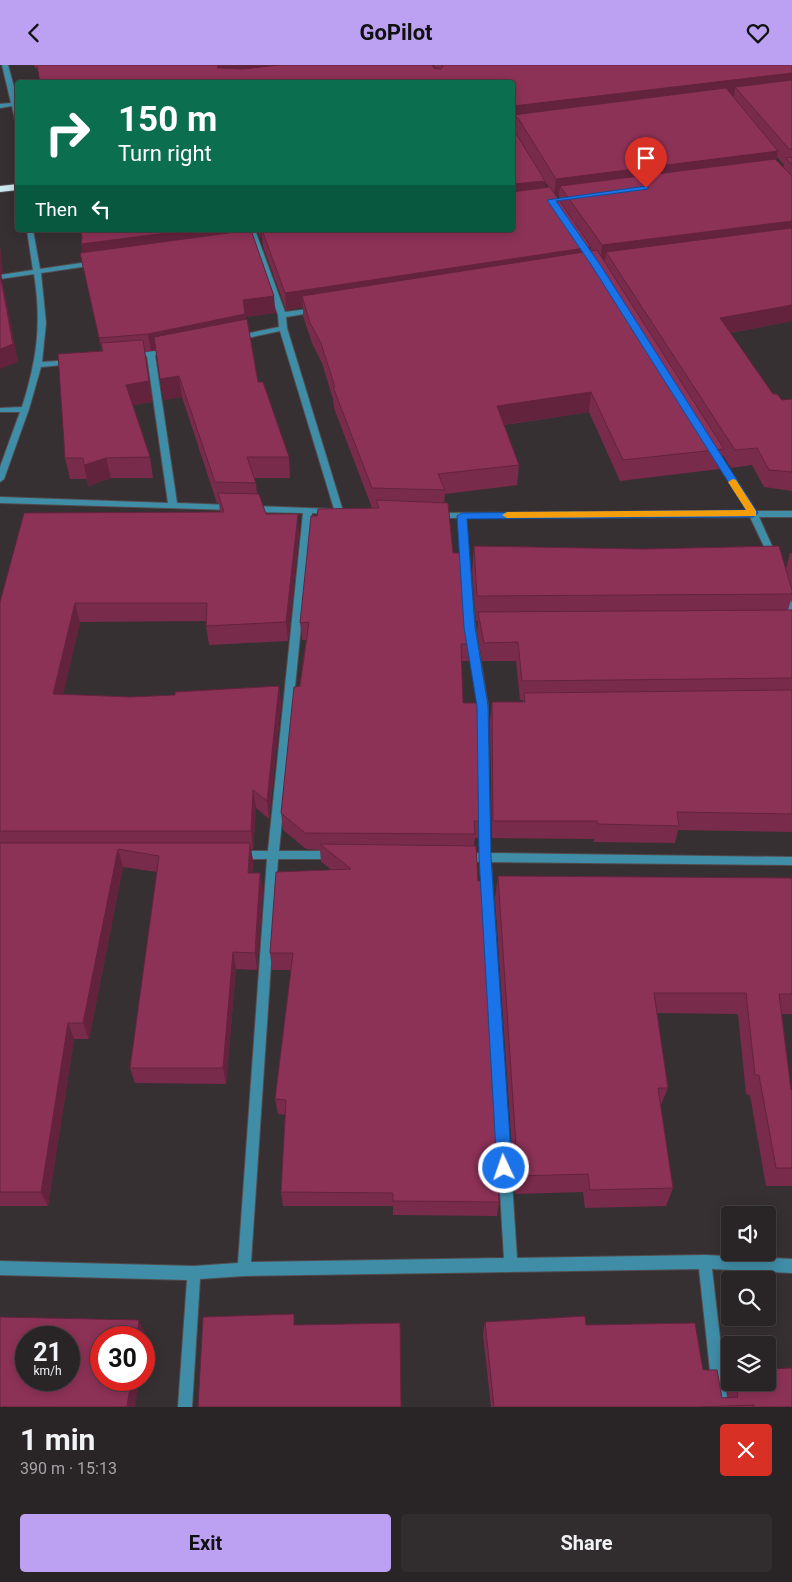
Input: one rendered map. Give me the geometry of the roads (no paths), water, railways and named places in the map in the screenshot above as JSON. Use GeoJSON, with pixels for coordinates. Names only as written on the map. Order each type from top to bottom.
{"type":"FeatureCollection","features":[{"type":"Feature","properties":{"kind":"highway"},"geometry":{"type":"LineString","coordinates":[[0,189],[15,187]]}},
{"type":"Feature","properties":{"kind":"street"},"geometry":{"type":"LineString","coordinates":[[5,65],[15,101]]}},
{"type":"Feature","properties":{"kind":"street"},"geometry":{"type":"LineString","coordinates":[[0,107],[15,105]]}},
{"type":"Feature","properties":{"kind":"street"},"geometry":{"type":"LineString","coordinates":[[0,479],[38,365],[42,335],[41,305],[30,232]]}},
{"type":"Feature","properties":{"kind":"street"},"geometry":{"type":"LineString","coordinates":[[0,500],[344,512],[283,329],[282,315],[253,232]]}},
{"type":"Feature","properties":{"kind":"street"},"geometry":{"type":"LineString","coordinates":[[247,242],[266,240]]}},
{"type":"Feature","properties":{"kind":"street"},"geometry":{"type":"LineString","coordinates":[[0,277],[103,262]]}},
{"type":"Feature","properties":{"kind":"street"},"geometry":{"type":"LineString","coordinates":[[282,315],[322,309]]}},
{"type":"Feature","properties":{"kind":"street"},"geometry":{"type":"LineString","coordinates":[[234,339],[283,329]]}},
{"type":"Feature","properties":{"kind":"street"},"geometry":{"type":"LineString","coordinates":[[122,357],[151,355],[178,349]]}},
{"type":"Feature","properties":{"kind":"street"},"geometry":{"type":"LineString","coordinates":[[151,355],[173,505]]}},
{"type":"Feature","properties":{"kind":"street"},"geometry":{"type":"LineString","coordinates":[[38,365],[85,361]]}},
{"type":"Feature","properties":{"kind":"street"},"geometry":{"type":"LineString","coordinates":[[0,410],[24,409]]}},
{"type":"Feature","properties":{"kind":"street"},"geometry":{"type":"LineString","coordinates":[[711,447],[753,513],[776,565]]}},
{"type":"Feature","properties":{"kind":"street"},"geometry":{"type":"LineString","coordinates":[[244,1269],[273,855],[308,511]]}},
{"type":"Feature","properties":{"kind":"street"},"geometry":{"type":"LineString","coordinates":[[424,514],[462,516],[792,514]]}},
{"type":"Feature","properties":{"kind":"street"},"geometry":{"type":"LineString","coordinates":[[462,516],[475,626],[488,706],[485,857],[510,1265]]}},
{"type":"Feature","properties":{"kind":"street"},"geometry":{"type":"LineString","coordinates":[[782,582],[792,615]]}},
{"type":"Feature","properties":{"kind":"street"},"geometry":{"type":"LineString","coordinates":[[224,855],[350,856]]}},
{"type":"Feature","properties":{"kind":"street"},"geometry":{"type":"LineString","coordinates":[[447,857],[792,861]]}},
{"type":"Feature","properties":{"kind":"street"},"geometry":{"type":"LineString","coordinates":[[705,1262],[721,1407]]}},
{"type":"Feature","properties":{"kind":"street"},"geometry":{"type":"LineString","coordinates":[[0,1268],[194,1273],[244,1269],[705,1262],[792,1267]]}},
{"type":"Feature","properties":{"kind":"street"},"geometry":{"type":"LineString","coordinates":[[186,1407],[194,1273]]}}]}
